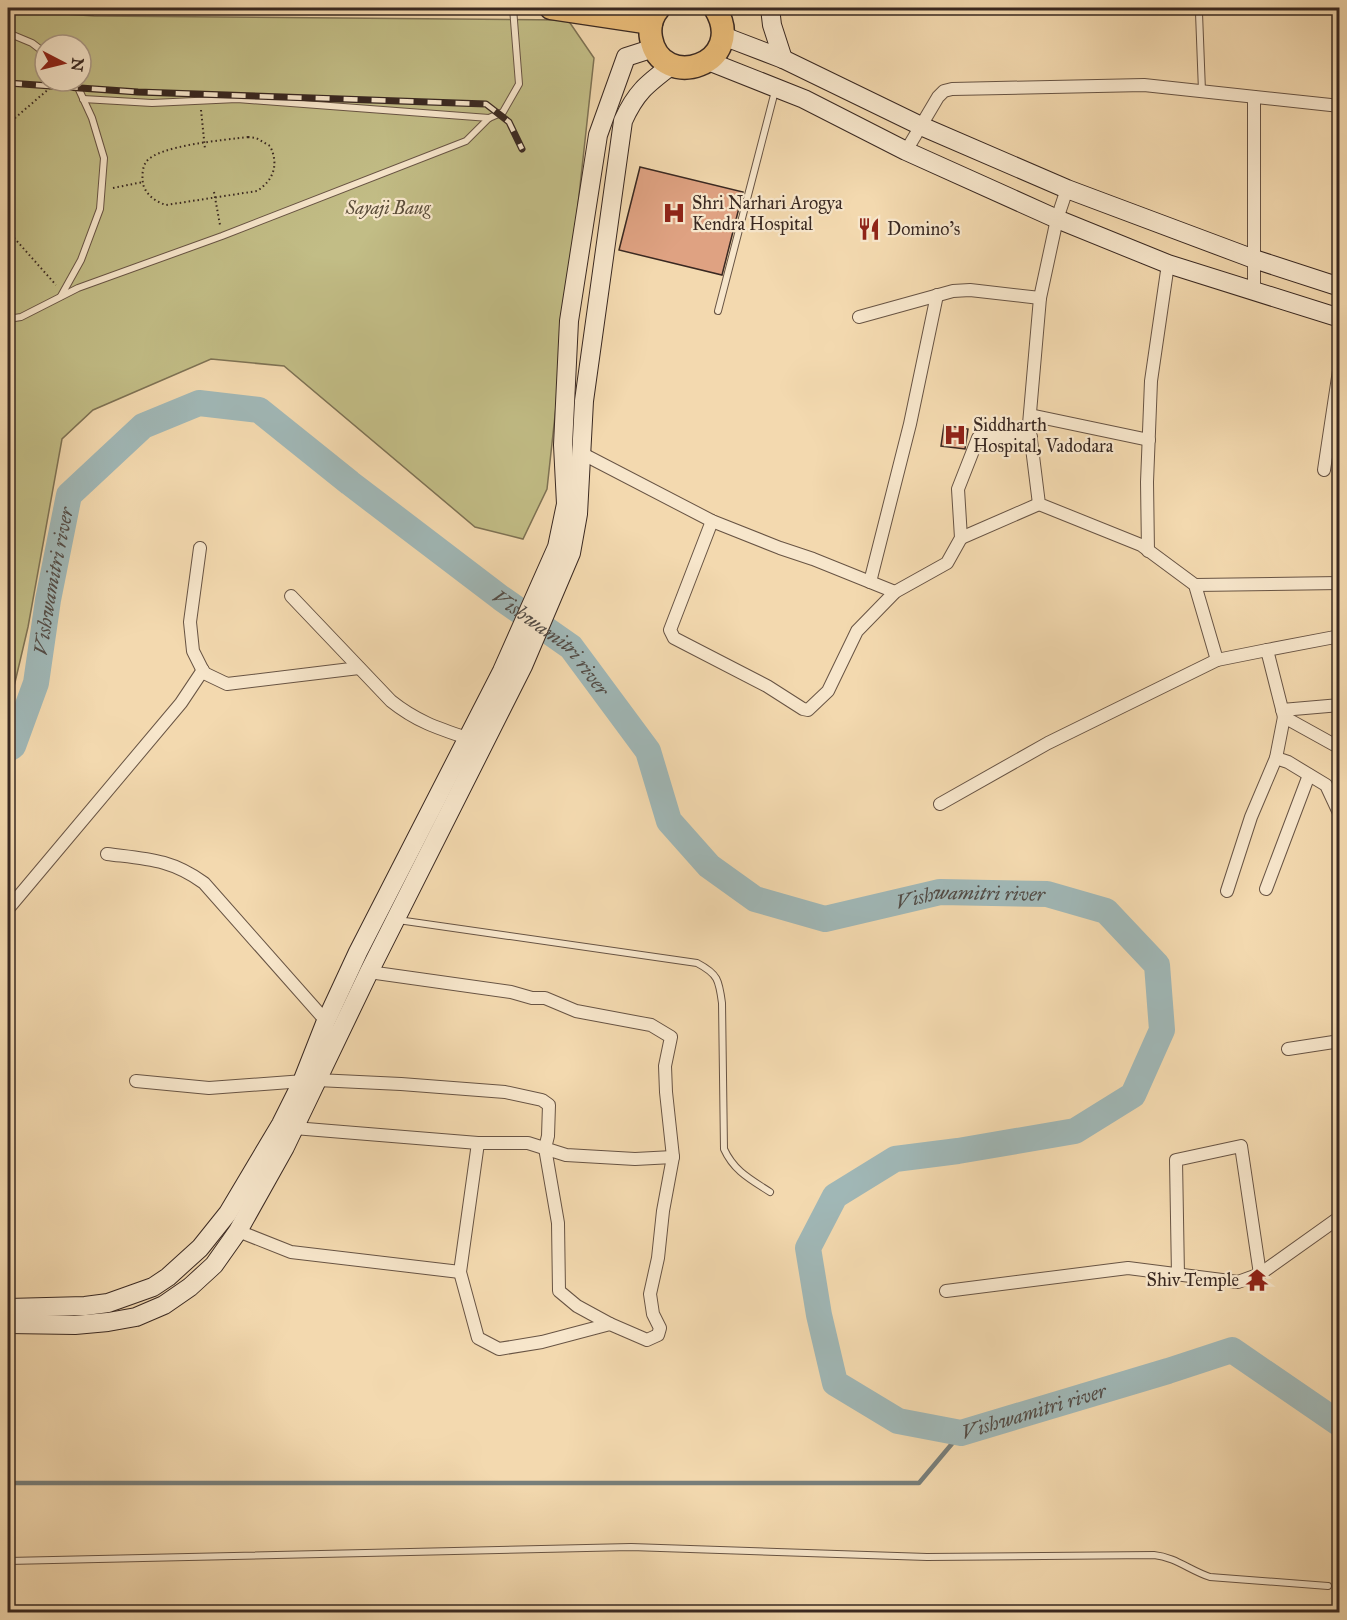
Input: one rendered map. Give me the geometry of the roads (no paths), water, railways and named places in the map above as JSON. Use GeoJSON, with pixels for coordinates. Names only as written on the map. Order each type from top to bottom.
{"type":"FeatureCollection","features":[{"type":"Feature","properties":{"kind":"highway"},"geometry":{"type":"LineString","coordinates":[[551,8],[655,15],[650,31],[654,48],[672,65],[684,68],[697,67],[717,52],[722,17]]}},
{"type":"Feature","properties":{"kind":"street"},"geometry":{"type":"LineString","coordinates":[[770,8],[772,25],[783,59]]}},
{"type":"Feature","properties":{"kind":"street"},"geometry":{"type":"LineString","coordinates":[[722,17],[783,59],[921,126],[1067,189],[1254,259],[1340,287]]}},
{"type":"Feature","properties":{"kind":"street"},"geometry":{"type":"LineString","coordinates":[[8,1324],[75,1325],[136,1317],[164,1305],[190,1287],[214,1265],[238,1231],[294,1128],[310,1081],[326,1021],[358,952],[564,550],[566,504],[563,445],[569,321],[598,135],[626,57],[654,48]]}},
{"type":"Feature","properties":{"kind":"street"},"geometry":{"type":"LineString","coordinates":[[708,61],[776,90],[804,99],[906,151],[1057,219],[1168,264],[1340,318]]}},
{"type":"Feature","properties":{"kind":"street"},"geometry":{"type":"LineString","coordinates":[[8,1308],[85,1306],[108,1303],[153,1287],[168,1277],[200,1248],[228,1213],[281,1124],[310,1081],[369,972],[523,666],[578,514],[584,401],[623,121],[632,101],[645,86],[672,65]]}},
{"type":"Feature","properties":{"kind":"street"},"geometry":{"type":"LineString","coordinates":[[906,151],[938,97],[944,91],[952,89],[1144,85],[1340,106]]}},
{"type":"Feature","properties":{"kind":"street"},"geometry":{"type":"LineString","coordinates":[[1254,97],[1254,291]]}},
{"type":"Feature","properties":{"kind":"street"},"geometry":{"type":"LineString","coordinates":[[1039,504],[1030,415],[1040,298],[1057,219],[1067,189]]}},
{"type":"Feature","properties":{"kind":"street"},"geometry":{"type":"LineString","coordinates":[[1148,551],[1151,381],[1168,264]]}},
{"type":"Feature","properties":{"kind":"street"},"geometry":{"type":"LineString","coordinates":[[859,317],[937,295],[970,290],[1040,298]]}},
{"type":"Feature","properties":{"kind":"street"},"geometry":{"type":"LineString","coordinates":[[870,582],[910,424],[937,295]]}},
{"type":"Feature","properties":{"kind":"street"},"geometry":{"type":"LineString","coordinates":[[1324,470],[1340,364]]}},
{"type":"Feature","properties":{"kind":"street"},"geometry":{"type":"LineString","coordinates":[[1030,415],[1149,440]]}},
{"type":"Feature","properties":{"kind":"street"},"geometry":{"type":"LineString","coordinates":[[712,521],[670,630],[674,639],[767,686],[808,710],[828,691],[857,631],[895,592],[947,563],[961,538],[958,489],[978,438],[1031,437]]}},
{"type":"Feature","properties":{"kind":"street"},"geometry":{"type":"LineString","coordinates":[[581,453],[712,521],[895,592]]}},
{"type":"Feature","properties":{"kind":"street"},"geometry":{"type":"LineString","coordinates":[[961,538],[1039,504],[1141,545],[1195,585],[1340,583]]}},
{"type":"Feature","properties":{"kind":"street"},"geometry":{"type":"LineString","coordinates":[[200,548],[190,622],[193,651],[203,670],[210,677],[227,684],[359,668]]}},
{"type":"Feature","properties":{"kind":"street"},"geometry":{"type":"LineString","coordinates":[[1195,585],[1217,660]]}},
{"type":"Feature","properties":{"kind":"street"},"geometry":{"type":"LineString","coordinates":[[291,596],[391,701],[409,716],[425,724],[467,738]]}},
{"type":"Feature","properties":{"kind":"street"},"geometry":{"type":"LineString","coordinates":[[940,804],[1048,743],[1217,660],[1340,636]]}},
{"type":"Feature","properties":{"kind":"street"},"geometry":{"type":"LineString","coordinates":[[1227,891],[1251,817],[1276,758],[1283,713],[1267,650]]}},
{"type":"Feature","properties":{"kind":"street"},"geometry":{"type":"LineString","coordinates":[[8,909],[181,703],[203,670]]}},
{"type":"Feature","properties":{"kind":"street"},"geometry":{"type":"LineString","coordinates":[[1283,713],[1340,705]]}},
{"type":"Feature","properties":{"kind":"street"},"geometry":{"type":"LineString","coordinates":[[1283,713],[1340,748]]}},
{"type":"Feature","properties":{"kind":"street"},"geometry":{"type":"LineString","coordinates":[[1276,758],[1288,762],[1326,785],[1340,815]]}},
{"type":"Feature","properties":{"kind":"street"},"geometry":{"type":"LineString","coordinates":[[1266,889],[1309,775]]}},
{"type":"Feature","properties":{"kind":"street"},"geometry":{"type":"LineString","coordinates":[[107,854],[164,862],[186,870],[204,883],[326,1021]]}},
{"type":"Feature","properties":{"kind":"street"},"geometry":{"type":"LineString","coordinates":[[136,1081],[209,1088],[310,1081],[505,1092],[542,1100],[549,1105],[548,1136],[545,1148],[558,1223],[558,1291],[577,1306],[609,1324],[647,1340],[658,1335],[660,1328],[653,1314],[650,1294],[658,1258],[663,1211],[673,1157],[665,1066],[671,1037],[651,1025],[576,1011],[545,998],[532,998],[511,992],[369,972]]}},
{"type":"Feature","properties":{"kind":"street"},"geometry":{"type":"LineString","coordinates":[[1288,1049],[1340,1041]]}},
{"type":"Feature","properties":{"kind":"street"},"geometry":{"type":"LineString","coordinates":[[294,1128],[478,1143],[528,1143],[566,1155],[635,1159],[673,1157]]}},
{"type":"Feature","properties":{"kind":"street"},"geometry":{"type":"LineString","coordinates":[[478,1143],[460,1272],[478,1338],[499,1349],[542,1342],[609,1324]]}},
{"type":"Feature","properties":{"kind":"street"},"geometry":{"type":"LineString","coordinates":[[1178,1275],[1176,1160],[1241,1146],[1260,1274]]}},
{"type":"Feature","properties":{"kind":"street"},"geometry":{"type":"LineString","coordinates":[[946,1291],[1128,1268],[1238,1282],[1260,1274],[1340,1217]]}},
{"type":"Feature","properties":{"kind":"street"},"geometry":{"type":"LineString","coordinates":[[238,1231],[291,1252],[460,1272]]}},
{"type":"Feature","properties":{"kind":"lane"},"geometry":{"type":"LineString","coordinates":[[8,319],[21,317],[78,288],[222,236],[466,141],[489,118],[503,112],[519,84],[513,8]]}},
{"type":"Feature","properties":{"kind":"lane"},"geometry":{"type":"LineString","coordinates":[[1201,8],[1199,13],[1202,91]]}},
{"type":"Feature","properties":{"kind":"lane"},"geometry":{"type":"LineString","coordinates":[[8,33],[33,44]]}},
{"type":"Feature","properties":{"kind":"lane"},"geometry":{"type":"LineString","coordinates":[[718,311],[776,90]]}},
{"type":"Feature","properties":{"kind":"lane"},"geometry":{"type":"LineString","coordinates":[[62,295],[81,260],[100,209],[104,158],[92,118],[80,93]]}},
{"type":"Feature","properties":{"kind":"lane"},"geometry":{"type":"LineString","coordinates":[[83,99],[152,103],[237,99],[489,118]]}},
{"type":"Feature","properties":{"kind":"lane"},"geometry":{"type":"LineString","coordinates":[[395,919],[697,963],[711,971],[719,982],[722,1003],[724,1149],[730,1162],[770,1192]]}},
{"type":"Feature","properties":{"kind":"lane"},"geometry":{"type":"LineString","coordinates":[[8,1561],[631,1547],[927,1557],[1154,1555],[1168,1557],[1197,1573],[1210,1576],[1328,1586]]}},
{"type":"Feature","properties":{"kind":"waterway","name":"Vishwamitri river"},"geometry":{"type":"LineString","coordinates":[[8,749],[13,746],[36,683],[48,600],[69,495],[143,426],[199,403],[259,410],[350,483],[501,598],[571,647],[648,751],[669,821],[709,866],[755,899],[825,919],[940,892],[1047,894],[1106,911],[1157,965],[1162,1030],[1133,1095],[1075,1131],[895,1159],[835,1196],[808,1248],[819,1315],[835,1383],[898,1421],[961,1433],[1232,1350],[1340,1424]]}},
{"type":"Feature","properties":{"kind":"waterway"},"geometry":{"type":"LineString","coordinates":[[8,1483],[919,1483],[961,1433]]}},
{"type":"Feature","properties":{"kind":"railway"},"geometry":{"type":"LineString","coordinates":[[8,83],[138,92],[486,104],[509,122],[522,149]]}},
{"type":"Feature","properties":{"kind":"place","name":"Shri Narhari Arogya Kendra Hospital"},"geometry":{"type":"Point","coordinates":[674,213]}},
{"type":"Feature","properties":{"kind":"place","name":"Domino's"},"geometry":{"type":"Point","coordinates":[869,229]}},
{"type":"Feature","properties":{"kind":"place","name":"Siddharth Hospital, Vadodara"},"geometry":{"type":"Point","coordinates":[955,435]}},
{"type":"Feature","properties":{"kind":"place","name":"Shiv Temple"},"geometry":{"type":"Point","coordinates":[1257,1280]}},
{"type":"Feature","properties":{"kind":"park label","name":"Sayaji Baug"},"geometry":{"type":"Point","coordinates":[388,208]}}]}
